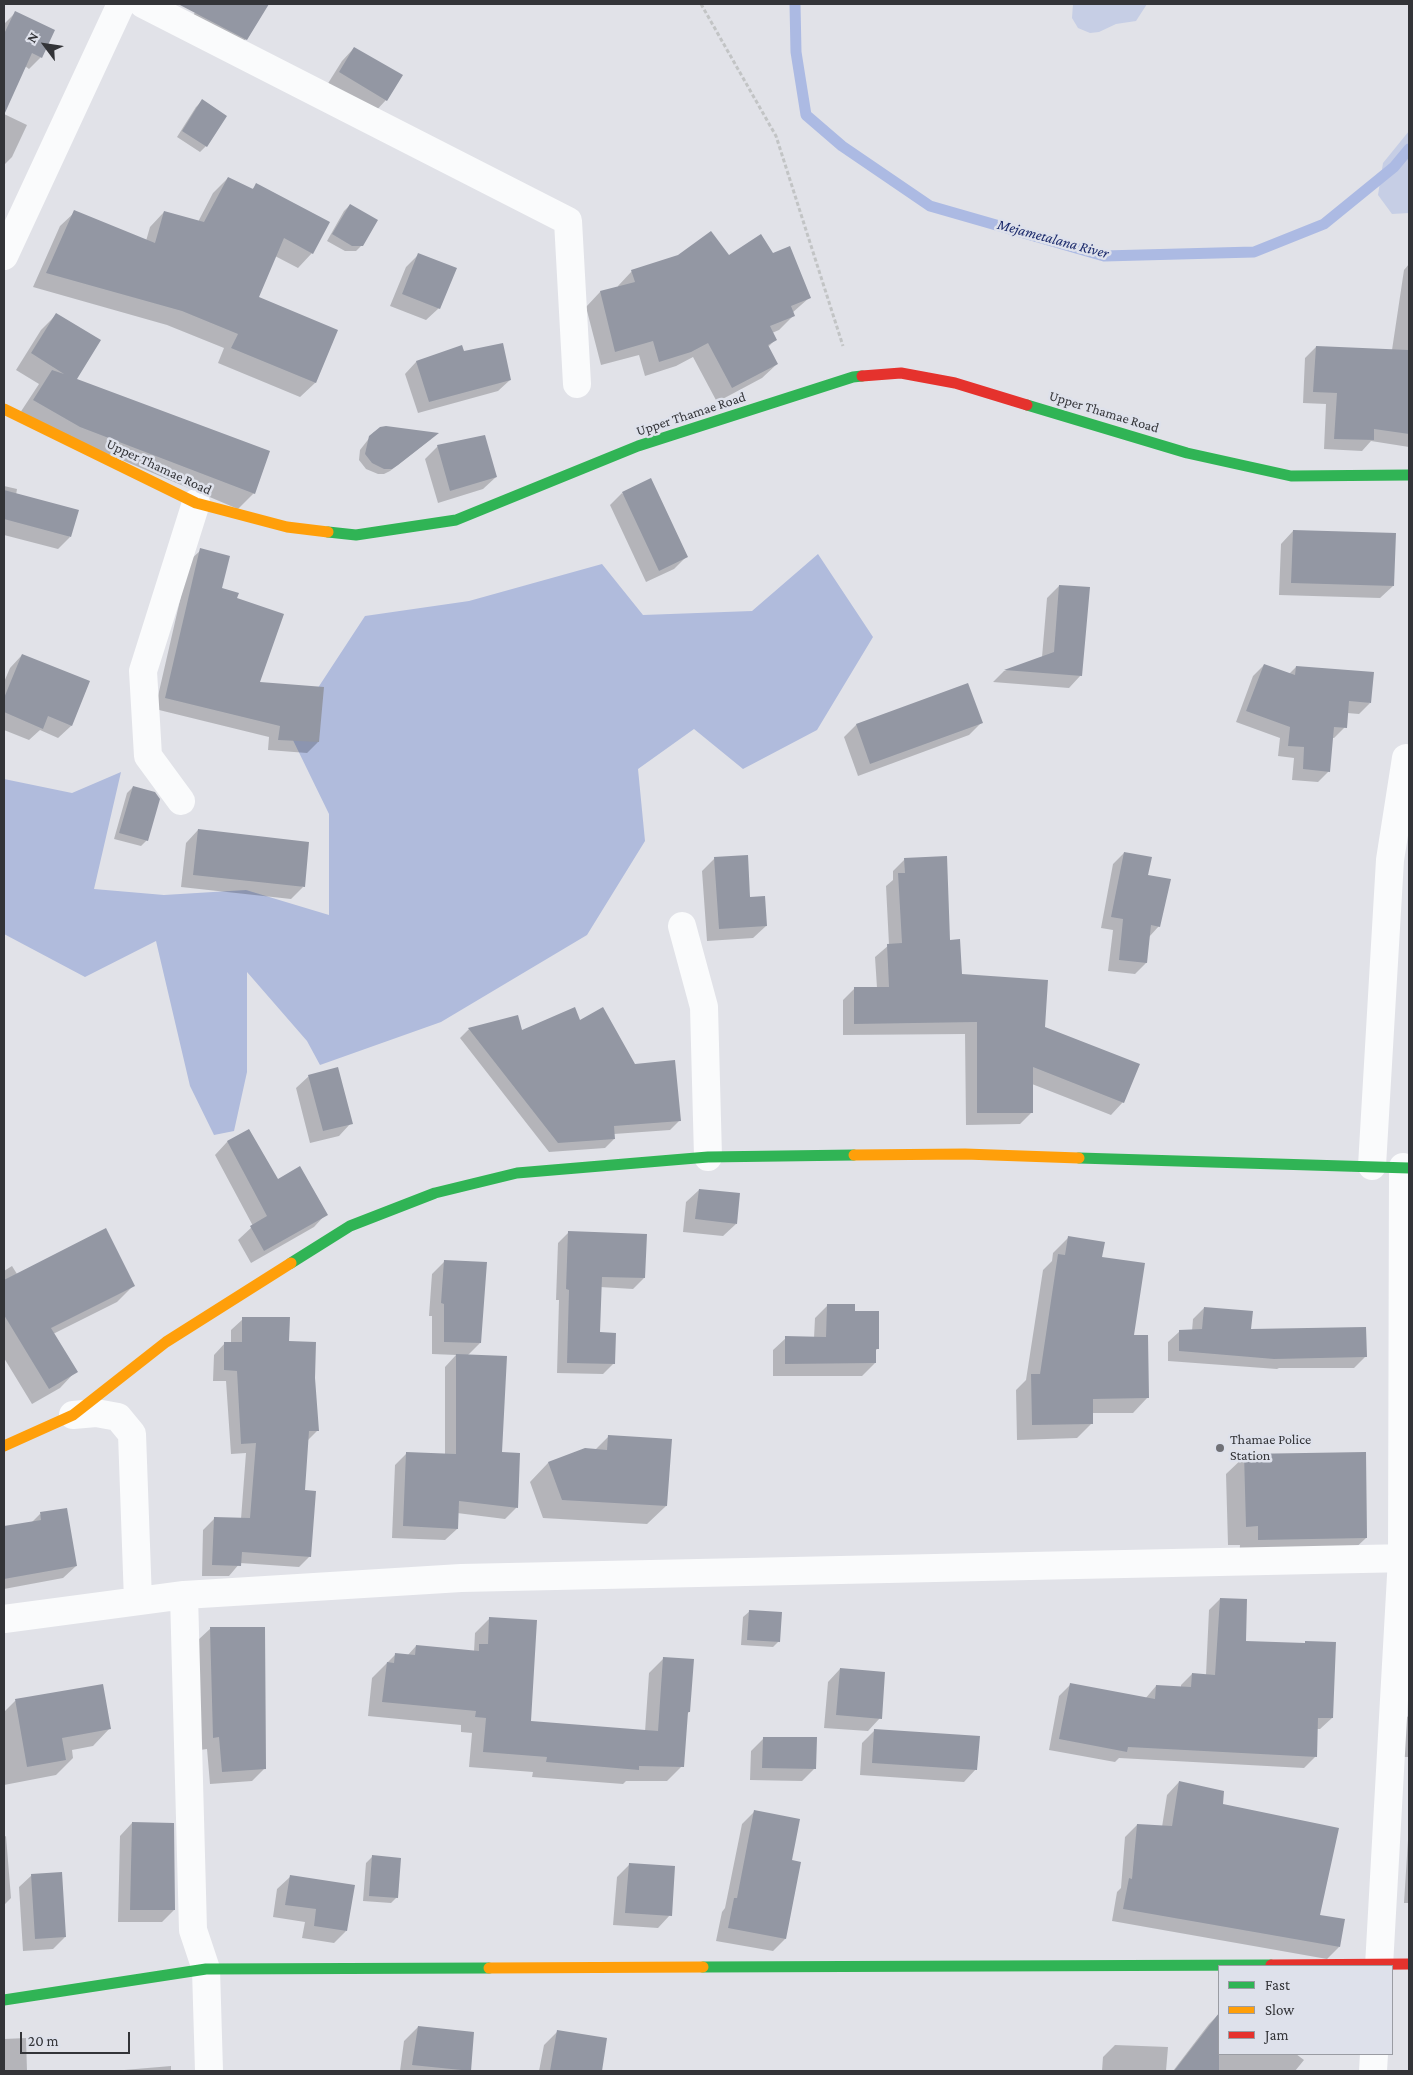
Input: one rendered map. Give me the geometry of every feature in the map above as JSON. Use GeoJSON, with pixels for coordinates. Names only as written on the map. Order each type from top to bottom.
{"type":"FeatureCollection","features":[{"type":"Feature","properties":{"kind":"street"},"geometry":{"type":"LineString","coordinates":[[4,256],[121,4]]}},
{"type":"Feature","properties":{"kind":"street"},"geometry":{"type":"LineString","coordinates":[[143,4],[568,221],[577,384]]}},
{"type":"Feature","properties":{"kind":"street","name":"Upper Thamae Road"},"geometry":{"type":"LineString","coordinates":[[4,409],[196,503],[287,527],[356,535],[456,520],[638,446],[853,377],[901,373],[955,383],[1187,453],[1291,476],[1409,475]]}},
{"type":"Feature","properties":{"kind":"street"},"geometry":{"type":"LineString","coordinates":[[181,801],[148,756],[143,671],[196,503]]}},
{"type":"Feature","properties":{"kind":"street"},"geometry":{"type":"LineString","coordinates":[[1372,1166],[1390,860],[1406,758]]}},
{"type":"Feature","properties":{"kind":"street"},"geometry":{"type":"LineString","coordinates":[[682,926],[704,1007],[708,1157]]}},
{"type":"Feature","properties":{"kind":"street"},"geometry":{"type":"LineString","coordinates":[[4,1446],[73,1415],[166,1342],[350,1226],[435,1193],[517,1173],[708,1157],[965,1154],[1406,1168],[1405,1558],[1379,1965],[1409,1964]]}},
{"type":"Feature","properties":{"kind":"street"},"geometry":{"type":"LineString","coordinates":[[73,1415],[96,1413],[118,1417],[132,1434],[138,1601]]}},
{"type":"Feature","properties":{"kind":"street"},"geometry":{"type":"LineString","coordinates":[[4,1619],[184,1595],[461,1578],[1405,1558]]}},
{"type":"Feature","properties":{"kind":"street"},"geometry":{"type":"LineString","coordinates":[[184,1595],[193,1930],[206,1969],[209,2071]]}},
{"type":"Feature","properties":{"kind":"street"},"geometry":{"type":"LineString","coordinates":[[4,2000],[206,1969],[1218,1966]]}},
{"type":"Feature","properties":{"kind":"street"},"geometry":{"type":"LineString","coordinates":[[1373,2071],[1374,2055]]}},
{"type":"Feature","properties":{"kind":"path"},"geometry":{"type":"LineString","coordinates":[[701,4],[776,136],[853,377]]}},
{"type":"Feature","properties":{"kind":"shaded area"},"geometry":{"type":"Polygon","coordinates":[[[1073,4],[1147,4],[1136,21],[1116,24],[1099,32],[1090,33],[1078,28],[1072,18],[1073,4]]]}},
{"type":"Feature","properties":{"kind":"shaded area"},"geometry":{"type":"Polygon","coordinates":[[[1409,131],[1409,213],[1392,214],[1378,195],[1383,163],[1409,131]]]}},
{"type":"Feature","properties":{"kind":"shaded area"},"geometry":{"type":"Polygon","coordinates":[[[818,554],[873,637],[817,730],[743,769],[694,729],[638,769],[645,841],[587,935],[441,1022],[320,1065],[307,1041],[247,972],[247,1072],[234,1131],[214,1135],[190,1086],[156,941],[85,977],[4,934],[4,779],[72,793],[121,772],[94,889],[164,895],[246,890],[329,915],[329,814],[289,732],[365,616],[469,601],[602,564],[643,615],[752,611],[818,554]]]}},
{"type":"Feature","properties":{"kind":"building"},"geometry":{"type":"Polygon","coordinates":[[[178,4],[269,4],[247,40],[178,4]]]}},
{"type":"Feature","properties":{"kind":"building"},"geometry":{"type":"Polygon","coordinates":[[[15,11],[55,30],[42,58],[32,53],[4,115],[4,34],[15,11]]]}},
{"type":"Feature","properties":{"kind":"building"},"geometry":{"type":"Polygon","coordinates":[[[354,47],[403,75],[387,101],[339,72],[354,47]]]}},
{"type":"Feature","properties":{"kind":"building"},"geometry":{"type":"Polygon","coordinates":[[[202,99],[227,116],[207,147],[182,131],[202,99]]]}},
{"type":"Feature","properties":{"kind":"building"},"geometry":{"type":"Polygon","coordinates":[[[228,177],[253,189],[256,183],[330,222],[313,254],[284,238],[259,297],[338,330],[316,383],[231,348],[238,334],[182,311],[46,273],[74,210],[155,243],[164,211],[204,222],[228,177]]]}},
{"type":"Feature","properties":{"kind":"building"},"geometry":{"type":"Polygon","coordinates":[[[350,204],[378,220],[363,246],[352,246],[332,234],[350,204]]]}},
{"type":"Feature","properties":{"kind":"building"},"geometry":{"type":"Polygon","coordinates":[[[711,231],[729,255],[761,234],[773,253],[790,246],[811,298],[791,306],[795,316],[770,326],[777,340],[768,345],[778,364],[732,388],[708,343],[691,352],[659,362],[653,341],[615,352],[600,291],[635,282],[631,270],[678,255],[711,231]]]}},
{"type":"Feature","properties":{"kind":"building"},"geometry":{"type":"Polygon","coordinates":[[[418,253],[457,268],[440,309],[402,294],[418,253]]]}},
{"type":"Feature","properties":{"kind":"building"},"geometry":{"type":"Polygon","coordinates":[[[56,313],[101,340],[77,379],[270,451],[255,494],[80,427],[33,400],[52,370],[64,374],[31,353],[56,313]]]}},
{"type":"Feature","properties":{"kind":"building"},"geometry":{"type":"Polygon","coordinates":[[[503,343],[511,380],[429,402],[416,361],[462,345],[464,351],[503,343]]]}},
{"type":"Feature","properties":{"kind":"building"},"geometry":{"type":"Polygon","coordinates":[[[1316,346],[1409,350],[1409,434],[1374,429],[1374,440],[1334,439],[1337,393],[1313,392],[1316,346]]]}},
{"type":"Feature","properties":{"kind":"building"},"geometry":{"type":"Polygon","coordinates":[[[386,426],[439,433],[392,469],[384,469],[372,463],[365,454],[369,436],[380,427],[386,426]]]}},
{"type":"Feature","properties":{"kind":"building"},"geometry":{"type":"Polygon","coordinates":[[[485,435],[497,477],[450,491],[437,445],[485,435]]]}},
{"type":"Feature","properties":{"kind":"building"},"geometry":{"type":"Polygon","coordinates":[[[651,478],[688,557],[659,571],[622,492],[651,478]]]}},
{"type":"Feature","properties":{"kind":"building"},"geometry":{"type":"Polygon","coordinates":[[[4,490],[79,510],[71,537],[4,519],[4,490]]]}},
{"type":"Feature","properties":{"kind":"building"},"geometry":{"type":"Polygon","coordinates":[[[1293,530],[1396,533],[1394,586],[1291,583],[1293,530]]]}},
{"type":"Feature","properties":{"kind":"building"},"geometry":{"type":"Polygon","coordinates":[[[200,548],[230,556],[222,588],[239,593],[237,598],[284,614],[260,682],[324,687],[319,742],[278,740],[280,726],[165,698],[200,548]]]}},
{"type":"Feature","properties":{"kind":"building"},"geometry":{"type":"Polygon","coordinates":[[[1059,585],[1090,587],[1082,676],[1004,670],[1054,652],[1059,585]]]}},
{"type":"Feature","properties":{"kind":"building"},"geometry":{"type":"Polygon","coordinates":[[[22,654],[90,681],[72,726],[48,716],[43,729],[4,712],[4,698],[22,654]]]}},
{"type":"Feature","properties":{"kind":"building"},"geometry":{"type":"Polygon","coordinates":[[[1264,664],[1295,675],[1296,666],[1374,672],[1371,703],[1349,701],[1347,728],[1334,727],[1330,772],[1303,769],[1304,747],[1288,746],[1290,727],[1246,711],[1264,664]]]}},
{"type":"Feature","properties":{"kind":"building"},"geometry":{"type":"Polygon","coordinates":[[[968,683],[983,723],[870,764],[856,724],[968,683]]]}},
{"type":"Feature","properties":{"kind":"building"},"geometry":{"type":"Polygon","coordinates":[[[133,786],[155,792],[160,799],[148,841],[119,833],[133,786]]]}},
{"type":"Feature","properties":{"kind":"building"},"geometry":{"type":"Polygon","coordinates":[[[198,829],[309,842],[305,887],[193,875],[198,829]]]}},
{"type":"Feature","properties":{"kind":"building"},"geometry":{"type":"Polygon","coordinates":[[[1124,852],[1152,857],[1148,875],[1171,879],[1160,927],[1151,925],[1147,963],[1119,960],[1123,919],[1111,917],[1124,852]]]}},
{"type":"Feature","properties":{"kind":"building"},"geometry":{"type":"Polygon","coordinates":[[[748,855],[750,897],[765,896],[767,926],[719,929],[714,857],[748,855]]]}},
{"type":"Feature","properties":{"kind":"building"},"geometry":{"type":"Polygon","coordinates":[[[947,856],[950,940],[960,939],[962,974],[1048,980],[1045,1027],[1140,1064],[1124,1103],[1033,1067],[1033,1113],[977,1113],[977,1022],[854,1024],[854,987],[889,987],[887,944],[902,943],[898,873],[905,873],[904,858],[947,856]]]}},
{"type":"Feature","properties":{"kind":"building"},"geometry":{"type":"Polygon","coordinates":[[[575,1007],[580,1020],[603,1007],[635,1064],[675,1060],[681,1121],[614,1126],[615,1139],[558,1143],[468,1028],[518,1015],[522,1030],[575,1007]]]}},
{"type":"Feature","properties":{"kind":"building"},"geometry":{"type":"Polygon","coordinates":[[[338,1067],[353,1124],[323,1131],[308,1075],[338,1067]]]}},
{"type":"Feature","properties":{"kind":"building"},"geometry":{"type":"Polygon","coordinates":[[[249,1129],[278,1179],[300,1166],[328,1215],[264,1251],[250,1226],[267,1216],[227,1141],[249,1129]]]}},
{"type":"Feature","properties":{"kind":"building"},"geometry":{"type":"Polygon","coordinates":[[[699,1189],[740,1193],[737,1224],[695,1219],[699,1189]]]}},
{"type":"Feature","properties":{"kind":"building"},"geometry":{"type":"Polygon","coordinates":[[[106,1228],[135,1286],[51,1328],[78,1372],[49,1389],[4,1315],[4,1280],[106,1228]]]}},
{"type":"Feature","properties":{"kind":"building"},"geometry":{"type":"Polygon","coordinates":[[[568,1231],[647,1234],[645,1278],[602,1277],[600,1332],[616,1333],[615,1364],[567,1363],[569,1290],[566,1289],[568,1231]]]}},
{"type":"Feature","properties":{"kind":"building"},"geometry":{"type":"Polygon","coordinates":[[[1068,1236],[1105,1242],[1102,1257],[1145,1263],[1134,1335],[1148,1335],[1149,1398],[1093,1399],[1093,1424],[1032,1425],[1031,1374],[1040,1374],[1058,1254],[1065,1255],[1068,1236]]]}},
{"type":"Feature","properties":{"kind":"building"},"geometry":{"type":"Polygon","coordinates":[[[444,1260],[487,1262],[481,1343],[444,1342],[444,1304],[441,1303],[444,1260]]]}},
{"type":"Feature","properties":{"kind":"building"},"geometry":{"type":"Polygon","coordinates":[[[827,1304],[855,1304],[855,1311],[879,1311],[879,1349],[876,1349],[876,1363],[785,1364],[785,1336],[826,1337],[827,1304]]]}},
{"type":"Feature","properties":{"kind":"building"},"geometry":{"type":"Polygon","coordinates":[[[1204,1307],[1253,1311],[1251,1329],[1366,1327],[1367,1357],[1274,1359],[1179,1351],[1179,1330],[1202,1329],[1204,1307]]]}},
{"type":"Feature","properties":{"kind":"building"},"geometry":{"type":"Polygon","coordinates":[[[242,1317],[290,1317],[289,1341],[316,1342],[315,1378],[319,1431],[309,1431],[305,1490],[316,1491],[311,1557],[242,1552],[241,1566],[212,1565],[214,1517],[250,1518],[256,1443],[241,1444],[237,1371],[224,1370],[224,1342],[242,1342],[242,1317]]]}},
{"type":"Feature","properties":{"kind":"building"},"geometry":{"type":"Polygon","coordinates":[[[456,1354],[507,1356],[502,1452],[520,1453],[518,1508],[459,1501],[458,1529],[403,1526],[406,1452],[456,1454],[456,1354]]]}},
{"type":"Feature","properties":{"kind":"building"},"geometry":{"type":"Polygon","coordinates":[[[608,1435],[672,1439],[667,1506],[562,1500],[548,1462],[585,1448],[607,1450],[608,1435]]]}},
{"type":"Feature","properties":{"kind":"building"},"geometry":{"type":"Polygon","coordinates":[[[1366,1452],[1367,1538],[1258,1540],[1258,1526],[1246,1527],[1244,1454],[1366,1452]]]}},
{"type":"Feature","properties":{"kind":"building"},"geometry":{"type":"Polygon","coordinates":[[[67,1508],[77,1566],[4,1579],[4,1526],[41,1520],[40,1512],[67,1508]]]}},
{"type":"Feature","properties":{"kind":"building"},"geometry":{"type":"Polygon","coordinates":[[[1220,1598],[1247,1599],[1246,1641],[1336,1642],[1333,1718],[1318,1718],[1317,1757],[1128,1747],[1127,1752],[1059,1739],[1070,1683],[1155,1699],[1156,1685],[1191,1687],[1192,1673],[1215,1675],[1220,1598]]]}},
{"type":"Feature","properties":{"kind":"building"},"geometry":{"type":"Polygon","coordinates":[[[749,1610],[782,1612],[780,1642],[747,1640],[749,1610]]]}},
{"type":"Feature","properties":{"kind":"building"},"geometry":{"type":"Polygon","coordinates":[[[489,1617],[537,1620],[531,1721],[658,1731],[663,1657],[694,1659],[684,1767],[639,1766],[639,1770],[546,1762],[547,1757],[483,1752],[486,1718],[475,1717],[476,1711],[382,1702],[387,1662],[394,1663],[395,1653],[415,1655],[416,1645],[479,1651],[479,1644],[488,1644],[489,1617]]]}},
{"type":"Feature","properties":{"kind":"building"},"geometry":{"type":"Polygon","coordinates":[[[210,1627],[265,1627],[266,1769],[222,1772],[219,1737],[213,1738],[210,1627]]]}},
{"type":"Feature","properties":{"kind":"building"},"geometry":{"type":"Polygon","coordinates":[[[840,1668],[885,1672],[882,1719],[836,1715],[840,1668]]]}},
{"type":"Feature","properties":{"kind":"building"},"geometry":{"type":"Polygon","coordinates":[[[103,1684],[111,1729],[62,1738],[66,1760],[27,1767],[15,1699],[103,1684]]]}},
{"type":"Feature","properties":{"kind":"building"},"geometry":{"type":"Polygon","coordinates":[[[874,1729],[980,1736],[977,1770],[872,1763],[874,1729]]]}},
{"type":"Feature","properties":{"kind":"building"},"geometry":{"type":"Polygon","coordinates":[[[763,1737],[817,1737],[816,1769],[762,1768],[763,1737]]]}},
{"type":"Feature","properties":{"kind":"building"},"geometry":{"type":"Polygon","coordinates":[[[1179,1781],[1224,1791],[1223,1804],[1339,1828],[1320,1915],[1345,1919],[1340,1947],[1123,1909],[1129,1878],[1132,1879],[1137,1824],[1172,1826],[1179,1781]]]}},
{"type":"Feature","properties":{"kind":"building"},"geometry":{"type":"Polygon","coordinates":[[[754,1810],[800,1819],[792,1860],[801,1862],[786,1939],[728,1928],[734,1898],[737,1898],[754,1810]]]}},
{"type":"Feature","properties":{"kind":"building"},"geometry":{"type":"Polygon","coordinates":[[[132,1822],[174,1823],[175,1910],[130,1910],[132,1822]]]}},
{"type":"Feature","properties":{"kind":"building"},"geometry":{"type":"Polygon","coordinates":[[[372,1855],[401,1858],[398,1898],[369,1896],[372,1855]]]}},
{"type":"Feature","properties":{"kind":"building"},"geometry":{"type":"Polygon","coordinates":[[[629,1863],[675,1866],[672,1916],[625,1913],[629,1863]]]}},
{"type":"Feature","properties":{"kind":"building"},"geometry":{"type":"Polygon","coordinates":[[[62,1872],[66,1937],[35,1939],[31,1874],[62,1872]]]}},
{"type":"Feature","properties":{"kind":"building"},"geometry":{"type":"Polygon","coordinates":[[[290,1875],[355,1885],[347,1931],[314,1926],[316,1909],[285,1905],[290,1875]]]}},
{"type":"Feature","properties":{"kind":"building"},"geometry":{"type":"Polygon","coordinates":[[[1218,2014],[1219,2071],[1174,2071],[1218,2014]]]}},
{"type":"Feature","properties":{"kind":"building"},"geometry":{"type":"Polygon","coordinates":[[[418,2026],[474,2032],[471,2071],[412,2065],[418,2026]]]}},
{"type":"Feature","properties":{"kind":"building"},"geometry":{"type":"Polygon","coordinates":[[[557,2030],[607,2038],[602,2071],[550,2071],[557,2030]]]}},
{"type":"Feature","properties":{"kind":"waterway","name":"Mejametalana River"},"geometry":{"type":"LineString","coordinates":[[795,4],[796,52],[806,115],[842,146],[930,206],[1104,256],[1254,252],[1324,224],[1394,167],[1409,149]]}},
{"type":"Feature","properties":{"kind":"traffic: fast"},"geometry":{"type":"LineString","coordinates":[[328,532],[356,535],[456,520],[638,446],[853,377],[862,376]]}},
{"type":"Feature","properties":{"kind":"traffic: fast"},"geometry":{"type":"LineString","coordinates":[[1027,405],[1187,453],[1291,476],[1409,475]]}},
{"type":"Feature","properties":{"kind":"traffic: fast"},"geometry":{"type":"LineString","coordinates":[[291,1263],[350,1226],[435,1193],[517,1173],[708,1157],[854,1155]]}},
{"type":"Feature","properties":{"kind":"traffic: fast"},"geometry":{"type":"LineString","coordinates":[[1079,1158],[1409,1168]]}},
{"type":"Feature","properties":{"kind":"traffic: fast"},"geometry":{"type":"LineString","coordinates":[[703,1967],[1218,1965]]}},
{"type":"Feature","properties":{"kind":"traffic: fast"},"geometry":{"type":"LineString","coordinates":[[4,2000],[206,1969],[489,1968]]}},
{"type":"Feature","properties":{"kind":"traffic: slow"},"geometry":{"type":"LineString","coordinates":[[4,409],[196,503],[287,527],[328,532]]}},
{"type":"Feature","properties":{"kind":"traffic: slow"},"geometry":{"type":"LineString","coordinates":[[854,1155],[965,1154],[1079,1158]]}},
{"type":"Feature","properties":{"kind":"traffic: slow"},"geometry":{"type":"LineString","coordinates":[[4,1446],[73,1415],[166,1342],[291,1263]]}},
{"type":"Feature","properties":{"kind":"traffic: slow"},"geometry":{"type":"LineString","coordinates":[[489,1968],[703,1967]]}},
{"type":"Feature","properties":{"kind":"traffic: jam"},"geometry":{"type":"LineString","coordinates":[[862,376],[901,373],[955,383],[1027,405]]}},
{"type":"Feature","properties":{"kind":"traffic: jam"},"geometry":{"type":"LineString","coordinates":[[1271,1965],[1409,1964]]}},
{"type":"Feature","properties":{"kind":"place","name":"Thamae Police Station"},"geometry":{"type":"Point","coordinates":[1220,1448]}}]}
